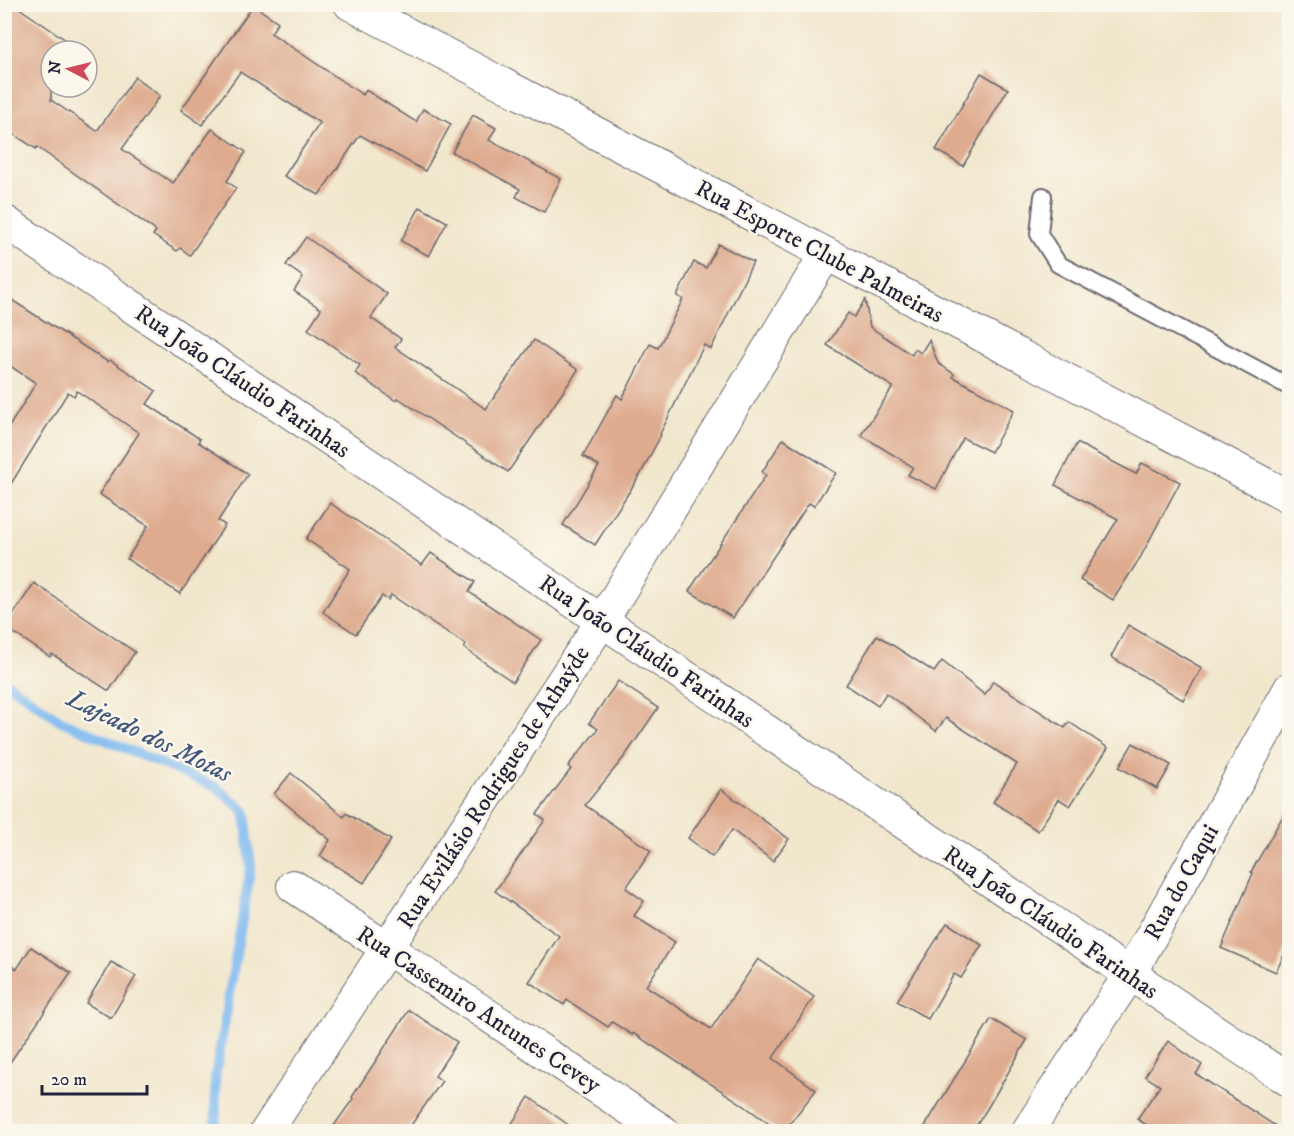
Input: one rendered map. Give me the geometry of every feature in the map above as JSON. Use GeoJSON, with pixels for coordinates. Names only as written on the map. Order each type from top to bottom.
{"type":"FeatureCollection","features":[{"type":"Feature","properties":{"kind":"street","name":"Rua Esporte Clube Palmeiras"},"geometry":{"type":"LineString","coordinates":[[350,4],[1290,497]]}},
{"type":"Feature","properties":{"kind":"street","name":"Rua João Cláudio Farinhas"},"geometry":{"type":"LineString","coordinates":[[4,221],[1290,1081]]}},
{"type":"Feature","properties":{"kind":"street","name":"Rua Evilásio Rodrigues de Athaýde"},"geometry":{"type":"LineString","coordinates":[[266,1131],[602,621],[826,254]]}},
{"type":"Feature","properties":{"kind":"street","name":"Rua do Caqui"},"geometry":{"type":"LineString","coordinates":[[1027,1131],[1130,974],[1290,688]]}},
{"type":"Feature","properties":{"kind":"street","name":"Rua Cassemiro Antunes Cevey"},"geometry":{"type":"LineString","coordinates":[[293,886],[664,1131]]}},
{"type":"Feature","properties":{"kind":"lane"},"geometry":{"type":"LineString","coordinates":[[1043,196],[1039,234],[1058,264],[1290,387]]}},
{"type":"Feature","properties":{"kind":"building"},"geometry":{"type":"Polygon","coordinates":[[[4,4],[13,4],[64,39],[39,39],[39,99],[51,99],[97,131],[135,77],[160,96],[122,149],[173,183],[212,129],[246,152],[227,181],[236,188],[190,255],[180,248],[177,251],[153,235],[156,231],[37,147],[36,149],[4,128],[4,4]]]}},
{"type":"Feature","properties":{"kind":"building"},"geometry":{"type":"Polygon","coordinates":[[[253,5],[278,22],[271,33],[363,95],[366,90],[416,122],[423,109],[451,124],[425,171],[360,135],[319,195],[284,176],[320,123],[240,72],[202,125],[181,110],[253,5]]]}},
{"type":"Feature","properties":{"kind":"building"},"geometry":{"type":"Polygon","coordinates":[[[981,73],[1008,89],[963,166],[936,150],[981,73]]]}},
{"type":"Feature","properties":{"kind":"building"},"geometry":{"type":"Polygon","coordinates":[[[473,115],[496,128],[489,140],[561,179],[544,212],[516,197],[520,189],[452,152],[473,115]]]}},
{"type":"Feature","properties":{"kind":"building"},"geometry":{"type":"Polygon","coordinates":[[[420,207],[447,222],[429,256],[401,241],[420,207]]]}},
{"type":"Feature","properties":{"kind":"building"},"geometry":{"type":"Polygon","coordinates":[[[306,237],[387,294],[371,318],[401,339],[395,347],[486,409],[534,340],[578,370],[508,472],[398,398],[396,401],[355,373],[360,365],[308,329],[321,309],[294,291],[303,277],[286,265],[306,237]]]}},
{"type":"Feature","properties":{"kind":"building"},"geometry":{"type":"Polygon","coordinates":[[[718,244],[753,262],[711,349],[704,345],[640,475],[595,545],[563,525],[599,466],[583,456],[617,395],[622,399],[650,344],[658,348],[683,299],[677,296],[694,262],[706,268],[718,244]]]}},
{"type":"Feature","properties":{"kind":"building"},"geometry":{"type":"Polygon","coordinates":[[[4,295],[156,391],[147,404],[200,439],[198,442],[248,474],[218,521],[225,525],[180,594],[127,559],[148,526],[99,494],[139,433],[77,391],[74,396],[68,392],[4,495],[4,435],[36,383],[4,362],[4,295]]]}},
{"type":"Feature","properties":{"kind":"building"},"geometry":{"type":"Polygon","coordinates":[[[865,300],[870,327],[912,355],[915,349],[921,353],[929,340],[938,363],[954,374],[953,377],[1014,410],[991,452],[963,438],[936,489],[908,475],[913,467],[861,435],[893,387],[827,345],[848,313],[854,317],[865,300]]]}},
{"type":"Feature","properties":{"kind":"building"},"geometry":{"type":"Polygon","coordinates":[[[783,439],[836,473],[814,506],[809,503],[733,618],[689,591],[766,475],[762,472],[783,439]]]}},
{"type":"Feature","properties":{"kind":"building"},"geometry":{"type":"Polygon","coordinates":[[[1077,443],[1136,474],[1142,463],[1180,482],[1140,558],[1113,600],[1080,580],[1118,519],[1055,485],[1077,443]]]}},
{"type":"Feature","properties":{"kind":"building"},"geometry":{"type":"Polygon","coordinates":[[[330,503],[422,565],[431,553],[475,582],[469,592],[541,640],[513,682],[464,648],[466,645],[391,595],[388,600],[382,596],[356,634],[323,612],[350,569],[306,539],[330,503]]]}},
{"type":"Feature","properties":{"kind":"building"},"geometry":{"type":"Polygon","coordinates":[[[34,583],[135,652],[109,691],[52,654],[50,657],[5,627],[34,583]]]}},
{"type":"Feature","properties":{"kind":"building"},"geometry":{"type":"Polygon","coordinates":[[[1128,625],[1202,668],[1183,700],[1111,657],[1128,625]]]}},
{"type":"Feature","properties":{"kind":"building"},"geometry":{"type":"Polygon","coordinates":[[[877,635],[934,672],[942,661],[985,695],[993,681],[1065,728],[1069,722],[1108,748],[1070,806],[1059,799],[1038,831],[993,802],[1017,764],[946,718],[936,731],[886,693],[878,706],[846,685],[877,635]]]}},
{"type":"Feature","properties":{"kind":"building"},"geometry":{"type":"Polygon","coordinates":[[[618,681],[658,708],[625,756],[585,805],[651,851],[626,888],[644,901],[634,916],[675,942],[646,986],[711,1029],[758,959],[814,997],[773,1058],[816,1090],[784,1131],[779,1131],[633,1033],[632,1035],[612,1022],[608,1027],[567,1000],[564,1005],[529,982],[559,936],[495,891],[545,820],[537,814],[571,769],[568,766],[598,729],[589,723],[618,681]]]}},
{"type":"Feature","properties":{"kind":"building"},"geometry":{"type":"Polygon","coordinates":[[[1133,743],[1171,765],[1157,789],[1119,767],[1133,743]]]}},
{"type":"Feature","properties":{"kind":"building"},"geometry":{"type":"Polygon","coordinates":[[[291,773],[344,817],[346,813],[391,840],[364,883],[320,856],[330,840],[274,794],[291,773]]]}},
{"type":"Feature","properties":{"kind":"building"},"geometry":{"type":"Polygon","coordinates":[[[721,789],[789,839],[773,861],[732,830],[712,857],[688,838],[721,789]]]}},
{"type":"Feature","properties":{"kind":"building"},"geometry":{"type":"Polygon","coordinates":[[[1290,804],[1290,942],[1276,972],[1221,948],[1253,873],[1251,872],[1290,804]]]}},
{"type":"Feature","properties":{"kind":"building"},"geometry":{"type":"Polygon","coordinates":[[[947,923],[982,945],[961,978],[954,974],[928,1019],[897,1001],[947,923]]]}},
{"type":"Feature","properties":{"kind":"building"},"geometry":{"type":"Polygon","coordinates":[[[31,947],[71,973],[4,1071],[4,962],[17,969],[31,947]]]}},
{"type":"Feature","properties":{"kind":"building"},"geometry":{"type":"Polygon","coordinates":[[[111,962],[136,976],[111,1018],[86,1003],[111,962]]]}},
{"type":"Feature","properties":{"kind":"building"},"geometry":{"type":"Polygon","coordinates":[[[409,1010],[457,1042],[435,1076],[442,1081],[407,1131],[330,1131],[353,1099],[352,1097],[409,1010]]]}},
{"type":"Feature","properties":{"kind":"building"},"geometry":{"type":"Polygon","coordinates":[[[991,1019],[1027,1040],[987,1109],[973,1131],[922,1131],[991,1019]]]}},
{"type":"Feature","properties":{"kind":"building"},"geometry":{"type":"Polygon","coordinates":[[[1168,1041],[1202,1065],[1196,1074],[1283,1131],[1156,1131],[1137,1119],[1160,1086],[1145,1076],[1168,1041]]]}},
{"type":"Feature","properties":{"kind":"building"},"geometry":{"type":"Polygon","coordinates":[[[529,1097],[577,1131],[507,1131],[529,1097]]]}},
{"type":"Feature","properties":{"kind":"waterway","name":"Lajeado dos Motas"},"geometry":{"type":"LineString","coordinates":[[4,681],[61,721],[216,787],[245,811],[251,867],[215,1078],[216,1132]]}}]}
